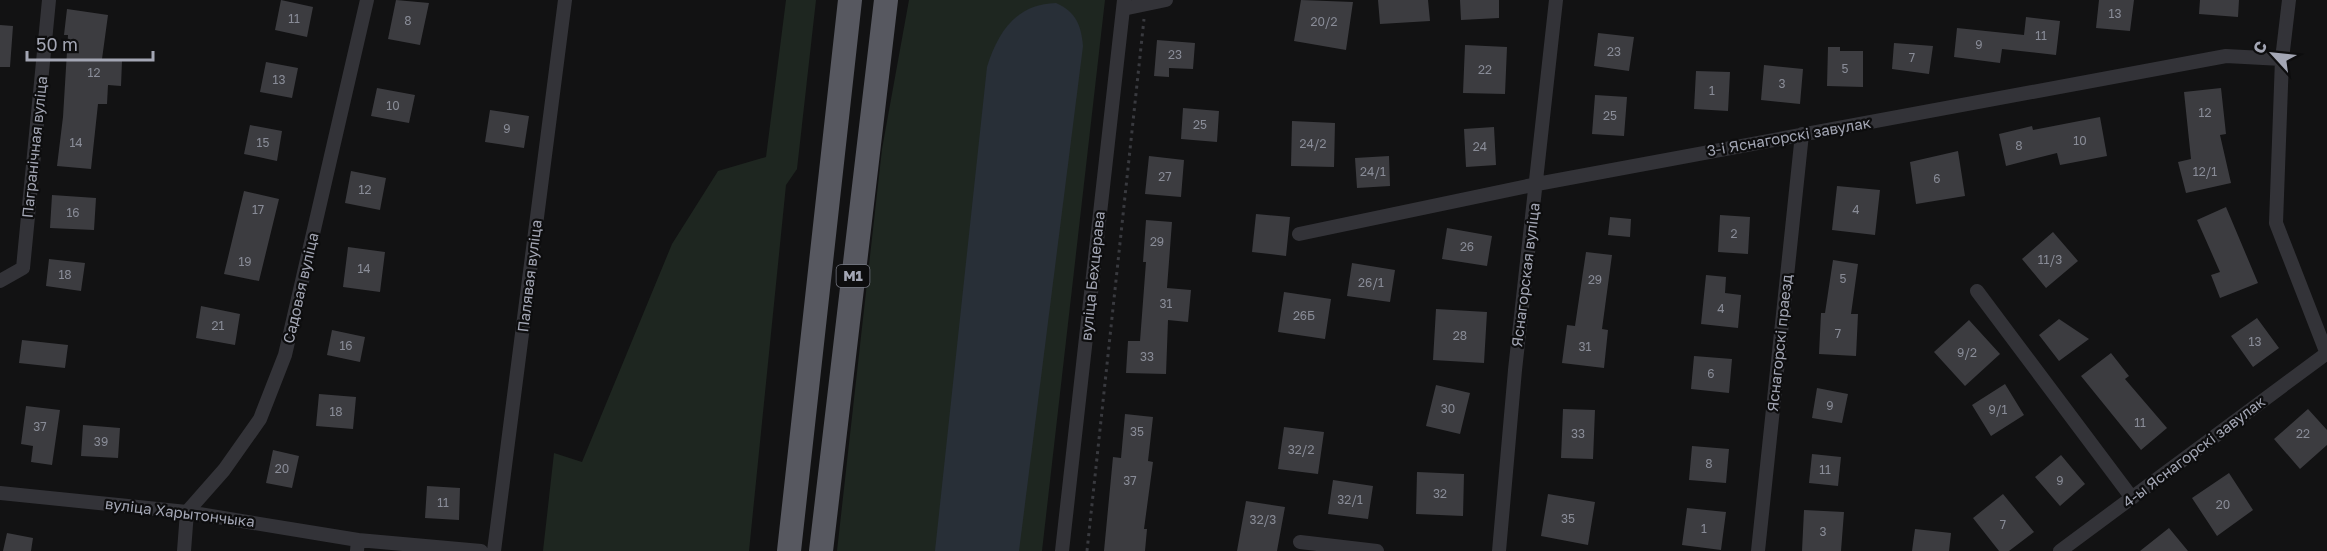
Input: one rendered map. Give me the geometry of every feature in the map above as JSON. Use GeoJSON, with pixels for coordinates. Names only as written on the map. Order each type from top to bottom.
{"type":"FeatureCollection","features":[{"type":"Feature","properties":{"kind":"highway","name":"М1"},"geometry":{"type":"LineString","coordinates":[[789,551],[850,0]]}},
{"type":"Feature","properties":{"kind":"highway","name":"М1"},"geometry":{"type":"LineString","coordinates":[[821,551],[886,0]]}},
{"type":"Feature","properties":{"kind":"street","name":"Пагранічная вуліца"},"geometry":{"type":"LineString","coordinates":[[0,281],[23,268],[49,0]]}},
{"type":"Feature","properties":{"kind":"street","name":"Садовая вуліца"},"geometry":{"type":"LineString","coordinates":[[187,512],[224,470],[260,418],[285,355],[367,0]]}},
{"type":"Feature","properties":{"kind":"street","name":"Палявая вуліца"},"geometry":{"type":"LineString","coordinates":[[494,551],[565,0]]}},
{"type":"Feature","properties":{"kind":"street"},"geometry":{"type":"LineString","coordinates":[[1124,4],[1146,4],[1166,0]]}},
{"type":"Feature","properties":{"kind":"street","name":"Яснагорская вуліца"},"geometry":{"type":"LineString","coordinates":[[1499,551],[1515,370],[1556,0]]}},
{"type":"Feature","properties":{"kind":"street"},"geometry":{"type":"LineString","coordinates":[[2289,0],[2282,59],[2276,223],[2327,353]]}},
{"type":"Feature","properties":{"kind":"street","name":"вуліца Бехцерава"},"geometry":{"type":"LineString","coordinates":[[1062,551],[1124,4]]}},
{"type":"Feature","properties":{"kind":"street","name":"3-і Яснагорскі завулак"},"geometry":{"type":"LineString","coordinates":[[1299,234],[1537,184],[2226,56],[2282,59]]}},
{"type":"Feature","properties":{"kind":"street","name":"Яснагорскі праезд"},"geometry":{"type":"LineString","coordinates":[[1758,551],[1802,134]]}},
{"type":"Feature","properties":{"kind":"street"},"geometry":{"type":"LineString","coordinates":[[1977,291],[2132,498]]}},
{"type":"Feature","properties":{"kind":"street","name":"4-ы Яснагорскі завулак"},"geometry":{"type":"LineString","coordinates":[[2060,551],[2327,353]]}},
{"type":"Feature","properties":{"kind":"street","name":"вуліца Харытончыка"},"geometry":{"type":"LineString","coordinates":[[0,493],[187,512],[358,545]]}},
{"type":"Feature","properties":{"kind":"street"},"geometry":{"type":"LineString","coordinates":[[184,551],[187,512]]}},
{"type":"Feature","properties":{"kind":"street"},"geometry":{"type":"LineString","coordinates":[[1300,542],[1377,551]]}},
{"type":"Feature","properties":{"kind":"street"},"geometry":{"type":"LineString","coordinates":[[358,545],[481,551]]}},
{"type":"Feature","properties":{"kind":"path"},"geometry":{"type":"LineString","coordinates":[[1087,551],[1146,4]]}},
{"type":"Feature","properties":{"kind":"shaded area"},"geometry":{"type":"Polygon","coordinates":[[[786,0],[816,0],[797,169],[786,185],[749,551],[543,551],[554,453],[582,462],[672,244],[718,171],[766,157],[786,0]]]}},
{"type":"Feature","properties":{"kind":"shaded area"},"geometry":{"type":"Polygon","coordinates":[[[909,0],[1105,0],[1042,551],[837,551],[882,149],[909,0]]]}},
{"type":"Feature","properties":{"kind":"shaded area"},"geometry":{"type":"Polygon","coordinates":[[[1056,3],[1073,15],[1081,32],[1083,46],[1019,551],[935,551],[987,67],[1003,32],[1019,14],[1030,8],[1056,3]]]}},
{"type":"Feature","properties":{"kind":"building"},"geometry":{"type":"Polygon","coordinates":[[[281,0],[313,7],[307,37],[275,30],[281,0]]]}},
{"type":"Feature","properties":{"kind":"building"},"geometry":{"type":"Polygon","coordinates":[[[396,0],[429,3],[420,45],[388,39],[396,0]]]}},
{"type":"Feature","properties":{"kind":"building"},"geometry":{"type":"Polygon","coordinates":[[[1301,0],[1353,2],[1346,50],[1294,41],[1301,0]]]}},
{"type":"Feature","properties":{"kind":"building"},"geometry":{"type":"Polygon","coordinates":[[[1378,0],[1428,0],[1430,21],[1380,24],[1378,0]]]}},
{"type":"Feature","properties":{"kind":"building"},"geometry":{"type":"Polygon","coordinates":[[[1460,0],[1499,0],[1499,18],[1461,20],[1460,0]]]}},
{"type":"Feature","properties":{"kind":"building"},"geometry":{"type":"Polygon","coordinates":[[[2099,0],[2134,0],[2130,31],[2096,28],[2099,0]]]}},
{"type":"Feature","properties":{"kind":"building"},"geometry":{"type":"Polygon","coordinates":[[[2200,0],[2239,0],[2238,17],[2199,14],[2200,0]]]}},
{"type":"Feature","properties":{"kind":"building"},"geometry":{"type":"Polygon","coordinates":[[[67,9],[108,15],[102,59],[122,61],[121,86],[108,85],[107,104],[98,104],[91,169],[57,166],[63,117],[68,35],[64,35],[67,9]]]}},
{"type":"Feature","properties":{"kind":"building"},"geometry":{"type":"Polygon","coordinates":[[[2026,17],[2060,21],[2056,55],[2002,49],[2000,63],[1954,57],[1957,28],[2024,35],[2026,17]]]}},
{"type":"Feature","properties":{"kind":"building"},"geometry":{"type":"Polygon","coordinates":[[[0,25],[13,26],[10,67],[0,67],[0,25]]]}},
{"type":"Feature","properties":{"kind":"building"},"geometry":{"type":"Polygon","coordinates":[[[1598,33],[1634,37],[1629,71],[1594,66],[1598,33]]]}},
{"type":"Feature","properties":{"kind":"building"},"geometry":{"type":"Polygon","coordinates":[[[1157,40],[1195,43],[1193,69],[1169,68],[1169,77],[1154,76],[1157,40]]]}},
{"type":"Feature","properties":{"kind":"building"},"geometry":{"type":"Polygon","coordinates":[[[1894,43],[1933,46],[1929,74],[1892,69],[1894,43]]]}},
{"type":"Feature","properties":{"kind":"building"},"geometry":{"type":"Polygon","coordinates":[[[1465,45],[1507,47],[1505,94],[1463,93],[1465,45]]]}},
{"type":"Feature","properties":{"kind":"building"},"geometry":{"type":"Polygon","coordinates":[[[1828,47],[1840,47],[1840,51],[1863,51],[1863,87],[1827,86],[1828,47]]]}},
{"type":"Feature","properties":{"kind":"building"},"geometry":{"type":"Polygon","coordinates":[[[266,62],[298,68],[292,98],[260,92],[266,62]]]}},
{"type":"Feature","properties":{"kind":"building"},"geometry":{"type":"Polygon","coordinates":[[[1764,65],[1803,69],[1800,104],[1761,100],[1764,65]]]}},
{"type":"Feature","properties":{"kind":"building"},"geometry":{"type":"Polygon","coordinates":[[[1696,71],[1730,72],[1728,111],[1694,109],[1696,71]]]}},
{"type":"Feature","properties":{"kind":"building"},"geometry":{"type":"Polygon","coordinates":[[[377,88],[415,95],[409,123],[371,116],[377,88]]]}},
{"type":"Feature","properties":{"kind":"building"},"geometry":{"type":"Polygon","coordinates":[[[2221,88],[2226,134],[2220,135],[2231,183],[2186,193],[2178,162],[2191,159],[2184,92],[2221,88]]]}},
{"type":"Feature","properties":{"kind":"building"},"geometry":{"type":"Polygon","coordinates":[[[1595,95],[1627,97],[1624,136],[1592,134],[1595,95]]]}},
{"type":"Feature","properties":{"kind":"building"},"geometry":{"type":"Polygon","coordinates":[[[1183,108],[1219,111],[1217,142],[1181,139],[1183,108]]]}},
{"type":"Feature","properties":{"kind":"building"},"geometry":{"type":"Polygon","coordinates":[[[490,110],[529,116],[524,148],[485,142],[490,110]]]}},
{"type":"Feature","properties":{"kind":"building"},"geometry":{"type":"Polygon","coordinates":[[[2100,117],[2107,156],[2060,165],[2057,153],[2006,166],[1999,134],[2032,126],[2033,130],[2100,117]]]}},
{"type":"Feature","properties":{"kind":"building"},"geometry":{"type":"Polygon","coordinates":[[[1292,121],[1335,123],[1334,167],[1291,166],[1292,121]]]}},
{"type":"Feature","properties":{"kind":"building"},"geometry":{"type":"Polygon","coordinates":[[[250,125],[282,131],[277,161],[244,154],[250,125]]]}},
{"type":"Feature","properties":{"kind":"building"},"geometry":{"type":"Polygon","coordinates":[[[1494,127],[1496,165],[1466,167],[1464,129],[1494,127]]]}},
{"type":"Feature","properties":{"kind":"building"},"geometry":{"type":"Polygon","coordinates":[[[1958,151],[1965,196],[1916,204],[1910,162],[1958,151]]]}},
{"type":"Feature","properties":{"kind":"building"},"geometry":{"type":"Polygon","coordinates":[[[1149,156],[1184,160],[1181,197],[1145,194],[1149,156]]]}},
{"type":"Feature","properties":{"kind":"building"},"geometry":{"type":"Polygon","coordinates":[[[1389,156],[1390,186],[1357,188],[1355,158],[1389,156]]]}},
{"type":"Feature","properties":{"kind":"building"},"geometry":{"type":"Polygon","coordinates":[[[351,171],[386,178],[380,210],[345,203],[351,171]]]}},
{"type":"Feature","properties":{"kind":"building"},"geometry":{"type":"Polygon","coordinates":[[[1837,186],[1880,190],[1875,235],[1832,230],[1837,186]]]}},
{"type":"Feature","properties":{"kind":"building"},"geometry":{"type":"Polygon","coordinates":[[[244,191],[279,199],[259,281],[224,274],[244,191]]]}},
{"type":"Feature","properties":{"kind":"building"},"geometry":{"type":"Polygon","coordinates":[[[52,195],[96,198],[94,230],[50,228],[52,195]]]}},
{"type":"Feature","properties":{"kind":"building"},"geometry":{"type":"Polygon","coordinates":[[[2226,207],[2258,283],[2220,298],[2211,275],[2220,272],[2197,220],[2226,207]]]}},
{"type":"Feature","properties":{"kind":"building"},"geometry":{"type":"Polygon","coordinates":[[[1256,214],[1290,217],[1286,256],[1252,252],[1256,214]]]}},
{"type":"Feature","properties":{"kind":"building"},"geometry":{"type":"Polygon","coordinates":[[[1720,215],[1750,217],[1748,254],[1718,252],[1720,215]]]}},
{"type":"Feature","properties":{"kind":"building"},"geometry":{"type":"Polygon","coordinates":[[[1610,217],[1631,219],[1630,237],[1608,235],[1610,217]]]}},
{"type":"Feature","properties":{"kind":"building"},"geometry":{"type":"Polygon","coordinates":[[[1146,220],[1172,222],[1167,288],[1191,290],[1188,322],[1168,320],[1166,374],[1126,373],[1128,341],[1140,341],[1146,262],[1143,262],[1146,220]]]}},
{"type":"Feature","properties":{"kind":"building"},"geometry":{"type":"Polygon","coordinates":[[[1447,228],[1492,236],[1487,266],[1442,259],[1447,228]]]}},
{"type":"Feature","properties":{"kind":"building"},"geometry":{"type":"Polygon","coordinates":[[[2053,232],[2078,261],[2046,288],[2022,259],[2053,232]]]}},
{"type":"Feature","properties":{"kind":"building"},"geometry":{"type":"Polygon","coordinates":[[[348,247],[385,252],[380,292],[343,287],[348,247]]]}},
{"type":"Feature","properties":{"kind":"building"},"geometry":{"type":"Polygon","coordinates":[[[1586,252],[1612,255],[1602,329],[1608,330],[1604,368],[1562,363],[1567,325],[1575,326],[1586,252]]]}},
{"type":"Feature","properties":{"kind":"building"},"geometry":{"type":"Polygon","coordinates":[[[49,259],[85,263],[81,291],[46,286],[49,259]]]}},
{"type":"Feature","properties":{"kind":"building"},"geometry":{"type":"Polygon","coordinates":[[[1833,260],[1858,264],[1851,314],[1858,314],[1856,356],[1819,354],[1821,313],[1825,313],[1833,260]]]}},
{"type":"Feature","properties":{"kind":"building"},"geometry":{"type":"Polygon","coordinates":[[[1352,263],[1395,270],[1390,302],[1347,296],[1352,263]]]}},
{"type":"Feature","properties":{"kind":"building"},"geometry":{"type":"Polygon","coordinates":[[[1706,275],[1726,277],[1725,293],[1741,295],[1738,328],[1701,324],[1706,275]]]}},
{"type":"Feature","properties":{"kind":"building"},"geometry":{"type":"Polygon","coordinates":[[[1284,292],[1331,299],[1325,339],[1278,332],[1284,292]]]}},
{"type":"Feature","properties":{"kind":"building"},"geometry":{"type":"Polygon","coordinates":[[[201,306],[240,314],[235,345],[196,338],[201,306]]]}},
{"type":"Feature","properties":{"kind":"building"},"geometry":{"type":"Polygon","coordinates":[[[1436,309],[1487,312],[1484,363],[1433,360],[1436,309]]]}},
{"type":"Feature","properties":{"kind":"building"},"geometry":{"type":"Polygon","coordinates":[[[2257,318],[2279,348],[2253,367],[2231,336],[2257,318]]]}},
{"type":"Feature","properties":{"kind":"building"},"geometry":{"type":"Polygon","coordinates":[[[2059,319],[2089,339],[2059,361],[2039,335],[2059,319]]]}},
{"type":"Feature","properties":{"kind":"building"},"geometry":{"type":"Polygon","coordinates":[[[1969,320],[2000,354],[1965,386],[1934,352],[1969,320]]]}},
{"type":"Feature","properties":{"kind":"building"},"geometry":{"type":"Polygon","coordinates":[[[332,330],[365,337],[360,362],[327,355],[332,330]]]}},
{"type":"Feature","properties":{"kind":"building"},"geometry":{"type":"Polygon","coordinates":[[[22,340],[68,345],[65,368],[19,363],[22,340]]]}},
{"type":"Feature","properties":{"kind":"building"},"geometry":{"type":"Polygon","coordinates":[[[2111,353],[2129,376],[2125,379],[2167,428],[2141,450],[2081,376],[2111,353]]]}},
{"type":"Feature","properties":{"kind":"building"},"geometry":{"type":"Polygon","coordinates":[[[1694,356],[1732,359],[1729,393],[1691,389],[1694,356]]]}},
{"type":"Feature","properties":{"kind":"building"},"geometry":{"type":"Polygon","coordinates":[[[2005,384],[2024,415],[1991,436],[1972,405],[2005,384]]]}},
{"type":"Feature","properties":{"kind":"building"},"geometry":{"type":"Polygon","coordinates":[[[1436,385],[1470,393],[1460,434],[1426,426],[1436,385]]]}},
{"type":"Feature","properties":{"kind":"building"},"geometry":{"type":"Polygon","coordinates":[[[1817,388],[1848,394],[1842,423],[1812,418],[1817,388]]]}},
{"type":"Feature","properties":{"kind":"building"},"geometry":{"type":"Polygon","coordinates":[[[319,394],[356,397],[353,429],[316,426],[319,394]]]}},
{"type":"Feature","properties":{"kind":"building"},"geometry":{"type":"Polygon","coordinates":[[[26,406],[60,410],[52,465],[31,462],[33,446],[21,444],[26,406]]]}},
{"type":"Feature","properties":{"kind":"building"},"geometry":{"type":"Polygon","coordinates":[[[1563,409],[1595,410],[1593,459],[1561,458],[1563,409]]]}},
{"type":"Feature","properties":{"kind":"building"},"geometry":{"type":"Polygon","coordinates":[[[2308,409],[2327,430],[2327,445],[2300,469],[2274,439],[2308,409]]]}},
{"type":"Feature","properties":{"kind":"building"},"geometry":{"type":"Polygon","coordinates":[[[1125,414],[1153,417],[1148,461],[1153,462],[1144,529],[1147,529],[1145,551],[1104,551],[1113,457],[1121,458],[1125,414]]]}},
{"type":"Feature","properties":{"kind":"building"},"geometry":{"type":"Polygon","coordinates":[[[83,425],[120,428],[118,458],[81,456],[83,425]]]}},
{"type":"Feature","properties":{"kind":"building"},"geometry":{"type":"Polygon","coordinates":[[[1284,427],[1324,432],[1318,474],[1278,469],[1284,427]]]}},
{"type":"Feature","properties":{"kind":"building"},"geometry":{"type":"Polygon","coordinates":[[[1692,446],[1729,449],[1726,483],[1689,480],[1692,446]]]}},
{"type":"Feature","properties":{"kind":"building"},"geometry":{"type":"Polygon","coordinates":[[[273,450],[299,456],[292,488],[266,483],[273,450]]]}},
{"type":"Feature","properties":{"kind":"building"},"geometry":{"type":"Polygon","coordinates":[[[1812,454],[1841,457],[1838,486],[1809,483],[1812,454]]]}},
{"type":"Feature","properties":{"kind":"building"},"geometry":{"type":"Polygon","coordinates":[[[2061,455],[2085,484],[2060,506],[2035,477],[2061,455]]]}},
{"type":"Feature","properties":{"kind":"building"},"geometry":{"type":"Polygon","coordinates":[[[1417,472],[1464,474],[1463,516],[1416,514],[1417,472]]]}},
{"type":"Feature","properties":{"kind":"building"},"geometry":{"type":"Polygon","coordinates":[[[2229,473],[2253,510],[2217,536],[2192,498],[2229,473]]]}},
{"type":"Feature","properties":{"kind":"building"},"geometry":{"type":"Polygon","coordinates":[[[1333,480],[1373,486],[1368,519],[1328,514],[1333,480]]]}},
{"type":"Feature","properties":{"kind":"building"},"geometry":{"type":"Polygon","coordinates":[[[427,486],[460,488],[459,520],[425,518],[427,486]]]}},
{"type":"Feature","properties":{"kind":"building"},"geometry":{"type":"Polygon","coordinates":[[[1548,494],[1595,502],[1588,545],[1541,536],[1548,494]]]}},
{"type":"Feature","properties":{"kind":"building"},"geometry":{"type":"Polygon","coordinates":[[[2003,494],[2034,532],[2009,551],[1999,551],[1973,518],[2003,494]]]}},
{"type":"Feature","properties":{"kind":"building"},"geometry":{"type":"Polygon","coordinates":[[[1246,501],[1285,507],[1277,551],[1237,551],[1246,501]]]}},
{"type":"Feature","properties":{"kind":"building"},"geometry":{"type":"Polygon","coordinates":[[[1687,508],[1726,512],[1721,550],[1682,545],[1687,508]]]}},
{"type":"Feature","properties":{"kind":"building"},"geometry":{"type":"Polygon","coordinates":[[[1804,510],[1844,512],[1841,551],[1802,551],[1804,510]]]}},
{"type":"Feature","properties":{"kind":"building"},"geometry":{"type":"Polygon","coordinates":[[[2169,528],[2188,551],[2140,551],[2169,528]]]}},
{"type":"Feature","properties":{"kind":"building"},"geometry":{"type":"Polygon","coordinates":[[[1915,529],[1951,533],[1949,551],[1912,551],[1915,529]]]}},
{"type":"Feature","properties":{"kind":"building"},"geometry":{"type":"Polygon","coordinates":[[[7,533],[33,538],[31,551],[3,551],[7,533]]]}}]}
